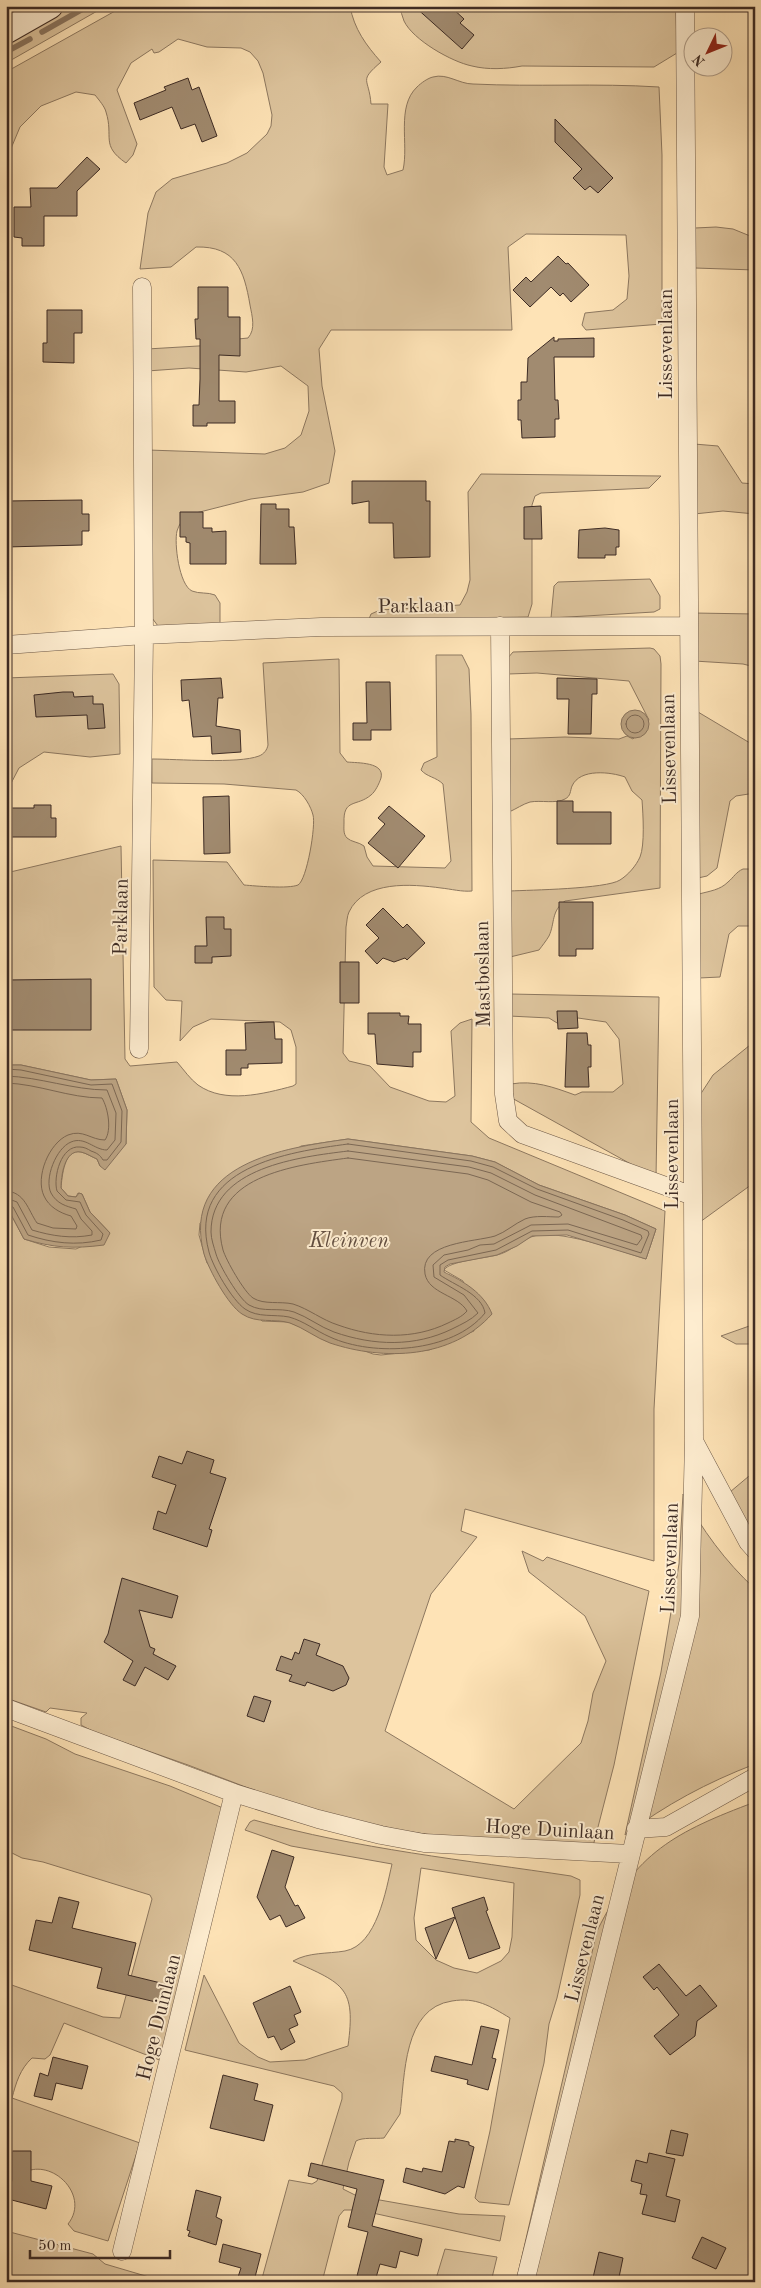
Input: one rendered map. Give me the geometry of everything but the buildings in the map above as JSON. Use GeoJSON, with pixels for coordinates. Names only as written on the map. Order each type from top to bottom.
{"type":"FeatureCollection","features":[{"type":"Feature","properties":{"kind":"main road"},"geometry":{"type":"LineString","coordinates":[[6,31],[50,6]]}},
{"type":"Feature","properties":{"kind":"street","name":"Lissevenlaan"},"geometry":{"type":"LineString","coordinates":[[525,2282],[629,1854],[690,1616],[694,1440],[684,6]]}},
{"type":"Feature","properties":{"kind":"street","name":"Parklaan"},"geometry":{"type":"LineString","coordinates":[[139,1049],[144,635],[142,287]]}},
{"type":"Feature","properties":{"kind":"street","name":"Mastboslaan"},"geometry":{"type":"LineString","coordinates":[[500,626],[504,1094],[508,1121],[522,1134],[693,1196]]}},
{"type":"Feature","properties":{"kind":"street","name":"Parklaan"},"geometry":{"type":"LineString","coordinates":[[6,645],[144,635],[321,627],[688,626]]}},
{"type":"Feature","properties":{"kind":"street"},"geometry":{"type":"LineString","coordinates":[[694,1440],[748,1542],[755,1550]]}},
{"type":"Feature","properties":{"kind":"street","name":"Hoge Duinlaan"},"geometry":{"type":"LineString","coordinates":[[6,1708],[234,1793],[318,1820],[411,1842],[629,1854]]}},
{"type":"Feature","properties":{"kind":"street"},"geometry":{"type":"LineString","coordinates":[[636,1829],[666,1828],[755,1777]]}},
{"type":"Feature","properties":{"kind":"street","name":"Hoge Duinlaan"},"geometry":{"type":"LineString","coordinates":[[122,2251],[234,1793]]}},
{"type":"Feature","properties":{"kind":"shaded area"},"geometry":{"type":"Polygon","coordinates":[[[67,6],[106,6],[6,63],[6,40],[67,6]]]}},
{"type":"Feature","properties":{"kind":"shaded area"},"geometry":{"type":"Polygon","coordinates":[[[124,6],[350,6],[354,22],[361,36],[381,62],[369,73],[367,80],[371,104],[388,104],[384,167],[387,175],[403,170],[404,126],[407,105],[417,87],[431,78],[443,76],[473,84],[659,87],[662,155],[662,324],[586,330],[582,325],[585,313],[613,310],[627,299],[629,276],[626,235],[526,234],[508,247],[512,330],[331,330],[319,349],[322,386],[335,451],[329,483],[303,492],[251,499],[188,515],[178,528],[176,537],[178,563],[184,581],[192,591],[215,595],[220,603],[220,625],[158,626],[149,614],[148,450],[265,454],[285,448],[301,435],[309,411],[308,386],[281,366],[246,372],[189,368],[147,371],[147,349],[215,345],[248,338],[252,331],[253,322],[248,292],[241,271],[236,262],[220,251],[196,247],[171,267],[140,269],[148,213],[156,192],[172,179],[227,163],[247,153],[267,134],[271,126],[272,115],[263,73],[258,61],[250,52],[241,48],[207,47],[178,39],[159,52],[154,53],[152,49],[131,63],[117,90],[137,144],[133,155],[126,163],[118,157],[110,146],[105,110],[95,95],[76,92],[41,106],[20,127],[7,158],[6,219],[6,72],[124,6]]]}},
{"type":"Feature","properties":{"kind":"shaded area"},"geometry":{"type":"Polygon","coordinates":[[[399,6],[676,6],[677,53],[654,67],[522,66],[497,69],[478,67],[454,60],[424,43],[404,21],[399,6]]]}},
{"type":"Feature","properties":{"kind":"shaded area"},"geometry":{"type":"Polygon","coordinates":[[[716,227],[733,229],[755,238],[755,270],[695,268],[695,228],[716,227]]]}},
{"type":"Feature","properties":{"kind":"shaded area"},"geometry":{"type":"Polygon","coordinates":[[[694,444],[718,446],[742,483],[755,484],[755,514],[723,511],[694,514],[694,444]]]}},
{"type":"Feature","properties":{"kind":"shaded area"},"geometry":{"type":"Polygon","coordinates":[[[481,474],[661,476],[649,488],[541,493],[535,496],[532,505],[532,604],[528,617],[369,619],[371,614],[380,610],[460,605],[467,592],[470,580],[468,492],[481,474]]]}},
{"type":"Feature","properties":{"kind":"shaded area"},"geometry":{"type":"Polygon","coordinates":[[[650,579],[660,596],[660,609],[654,612],[551,618],[554,586],[558,582],[650,579]]]}},
{"type":"Feature","properties":{"kind":"shaded area"},"geometry":{"type":"Polygon","coordinates":[[[694,613],[755,614],[755,667],[743,664],[694,661],[694,613]]]}},
{"type":"Feature","properties":{"kind":"shaded area"},"geometry":{"type":"Polygon","coordinates":[[[654,649],[660,656],[661,664],[660,888],[565,901],[557,909],[549,936],[539,950],[510,957],[510,891],[584,887],[620,880],[632,870],[640,857],[643,845],[643,829],[642,800],[632,791],[625,777],[612,774],[596,773],[582,776],[576,780],[565,799],[530,802],[509,812],[508,739],[565,737],[619,739],[627,736],[633,739],[649,720],[629,681],[537,673],[508,674],[507,659],[513,652],[654,649]]]}},
{"type":"Feature","properties":{"kind":"shaded area"},"geometry":{"type":"Polygon","coordinates":[[[436,655],[462,655],[469,669],[471,714],[472,891],[403,885],[390,886],[366,894],[356,902],[348,914],[346,927],[343,1053],[349,1061],[370,1066],[390,1087],[429,1101],[446,1102],[455,1096],[451,1031],[460,1023],[472,1019],[471,1122],[489,1138],[665,1211],[654,1409],[654,1561],[465,1509],[461,1531],[477,1537],[431,1594],[385,1731],[514,1809],[581,1743],[588,1721],[593,1693],[606,1661],[585,1616],[529,1572],[522,1551],[543,1561],[547,1557],[649,1591],[614,1765],[590,1858],[404,1831],[358,1821],[277,1799],[94,1732],[81,1725],[81,1718],[87,1713],[50,1708],[46,1712],[6,1698],[6,1205],[24,1239],[49,1247],[76,1249],[110,1233],[90,1212],[82,1194],[78,1193],[76,1197],[68,1196],[61,1188],[62,1177],[65,1164],[71,1154],[75,1152],[83,1153],[97,1159],[100,1166],[126,1144],[127,1110],[116,1079],[91,1080],[21,1065],[6,1065],[6,873],[121,846],[125,1059],[130,1066],[177,1062],[198,1085],[209,1091],[232,1096],[257,1094],[293,1086],[296,1084],[296,1047],[291,1030],[280,1022],[211,1019],[193,1027],[180,1041],[182,1001],[166,1000],[154,987],[153,860],[227,862],[244,885],[280,887],[298,885],[305,873],[312,840],[314,821],[311,808],[296,790],[224,784],[152,783],[152,759],[237,760],[261,755],[265,752],[268,745],[263,663],[339,659],[340,753],[347,762],[370,764],[379,769],[381,773],[379,783],[372,794],[366,799],[348,806],[344,815],[344,833],[347,838],[364,846],[367,857],[373,866],[445,868],[451,861],[443,784],[421,770],[424,763],[437,757],[436,655]],[[348,1139],[301,1146],[200,1223],[199,1235],[207,1263],[262,1321],[288,1322],[373,1354],[381,1355],[429,1350],[474,1331],[463,1281],[444,1270],[453,1264],[502,1254],[531,1237],[542,1235],[571,1237],[646,1259],[656,1229],[625,1215],[539,1185],[495,1162],[472,1156],[348,1139]]]}},
{"type":"Feature","properties":{"kind":"shaded area"},"geometry":{"type":"Polygon","coordinates":[[[113,674],[119,684],[120,754],[90,757],[44,752],[19,768],[6,793],[6,678],[113,674]]]}},
{"type":"Feature","properties":{"kind":"shaded area"},"geometry":{"type":"Polygon","coordinates":[[[698,712],[755,746],[755,793],[736,796],[730,801],[717,868],[707,876],[698,878],[698,712]]]}},
{"type":"Feature","properties":{"kind":"shaded area"},"geometry":{"type":"Polygon","coordinates":[[[743,869],[755,869],[755,926],[738,926],[729,934],[720,977],[699,978],[699,894],[722,887],[743,869]]]}},
{"type":"Feature","properties":{"kind":"shaded area"},"geometry":{"type":"Polygon","coordinates":[[[510,994],[659,997],[656,1178],[510,1097],[511,1084],[519,1083],[543,1085],[575,1095],[582,1092],[613,1092],[623,1084],[619,1039],[606,1022],[578,1018],[562,1026],[549,1018],[509,1016],[510,994]]]}},
{"type":"Feature","properties":{"kind":"shaded area"},"geometry":{"type":"Polygon","coordinates":[[[755,1041],[755,1182],[700,1222],[700,1095],[713,1075],[755,1041]]]}},
{"type":"Feature","properties":{"kind":"shaded area"},"geometry":{"type":"Polygon","coordinates":[[[755,1324],[755,1344],[736,1344],[721,1336],[755,1324]]]}},
{"type":"Feature","properties":{"kind":"shaded area"},"geometry":{"type":"Polygon","coordinates":[[[755,1471],[755,1537],[730,1492],[755,1471]]]}},
{"type":"Feature","properties":{"kind":"shaded area"},"geometry":{"type":"Polygon","coordinates":[[[683,1494],[715,1544],[755,1589],[755,1764],[687,1795],[625,1835],[661,1672],[679,1564],[683,1494]]]}},
{"type":"Feature","properties":{"kind":"shaded area"},"geometry":{"type":"Polygon","coordinates":[[[6,1724],[46,1739],[75,1754],[170,1786],[223,1808],[162,2061],[64,2023],[50,2055],[45,2059],[32,2058],[24,2067],[12,2098],[140,2143],[108,2241],[74,2231],[68,2224],[74,2210],[74,2197],[67,2185],[57,2175],[44,2170],[30,2170],[17,2177],[6,2193],[6,1983],[103,2017],[120,2018],[152,1899],[150,1895],[43,1862],[22,1858],[6,1850],[6,1724]]]}},
{"type":"Feature","properties":{"kind":"shaded area"},"geometry":{"type":"Polygon","coordinates":[[[755,1802],[755,2282],[516,2282],[597,1931],[627,1882],[643,1863],[661,1848],[680,1835],[702,1824],[755,1802]]]}},
{"type":"Feature","properties":{"kind":"shaded area"},"geometry":{"type":"Polygon","coordinates":[[[254,1820],[332,1839],[451,1859],[571,1876],[580,1880],[580,1895],[557,1998],[549,2024],[544,2063],[509,2205],[479,2202],[475,2198],[490,2131],[510,2018],[482,2003],[468,2000],[452,2001],[436,2006],[424,2016],[415,2030],[410,2046],[400,2114],[384,2138],[356,2141],[343,2189],[357,2196],[459,2214],[505,2216],[500,2241],[359,2210],[344,2210],[339,2216],[322,2282],[261,2282],[289,2180],[312,2184],[317,2181],[342,2099],[342,2093],[334,2086],[185,2050],[204,1975],[239,2043],[258,2057],[270,2062],[305,2060],[348,2046],[350,2011],[348,1999],[343,1990],[335,1982],[293,1961],[312,1955],[345,1951],[356,1947],[365,1939],[378,1915],[387,1888],[392,1864],[291,1846],[245,1830],[250,1822],[254,1820]],[[421,1868],[414,1918],[416,1940],[436,1960],[454,1968],[477,1973],[501,1961],[509,1952],[512,1937],[514,1883],[421,1868]]]}},
{"type":"Feature","properties":{"kind":"shaded area"},"geometry":{"type":"Polygon","coordinates":[[[6,2231],[93,2254],[105,2264],[166,2282],[6,2282],[6,2231]]]}},
{"type":"Feature","properties":{"kind":"shaded area"},"geometry":{"type":"Polygon","coordinates":[[[445,2249],[497,2257],[491,2282],[435,2282],[445,2249]]]}},
{"type":"Feature","properties":{"kind":"water"},"geometry":{"type":"Polygon","coordinates":[[[635,710],[645,714],[649,724],[645,734],[635,738],[625,734],[621,724],[625,714],[635,710]]]}},
{"type":"Feature","properties":{"kind":"water"},"geometry":{"type":"Polygon","coordinates":[[[6,1065],[21,1065],[91,1080],[116,1079],[127,1110],[126,1144],[105,1170],[100,1166],[97,1159],[81,1152],[75,1152],[67,1159],[61,1183],[61,1188],[68,1196],[76,1197],[79,1193],[82,1194],[90,1212],[110,1233],[104,1245],[64,1247],[24,1239],[6,1205],[6,1065]]]}},
{"type":"Feature","properties":{"kind":"water","name":"Kleinven"},"geometry":{"type":"Polygon","coordinates":[[[348,1139],[472,1156],[495,1162],[539,1185],[625,1215],[656,1229],[646,1259],[567,1235],[532,1236],[517,1246],[497,1255],[450,1264],[445,1267],[444,1272],[472,1288],[484,1300],[492,1314],[476,1329],[457,1340],[437,1348],[416,1352],[394,1354],[351,1349],[325,1341],[290,1323],[254,1319],[242,1314],[231,1303],[220,1287],[204,1254],[201,1223],[207,1199],[222,1180],[243,1166],[268,1155],[295,1148],[348,1139]]]}},
{"type":"Feature","properties":{"kind":"waterway"},"geometry":{"type":"LineString","coordinates":[[42,32],[88,6]]}},
{"type":"Feature","properties":{"kind":"waterway"},"geometry":{"type":"LineString","coordinates":[[6,52],[30,39]]}}]}
